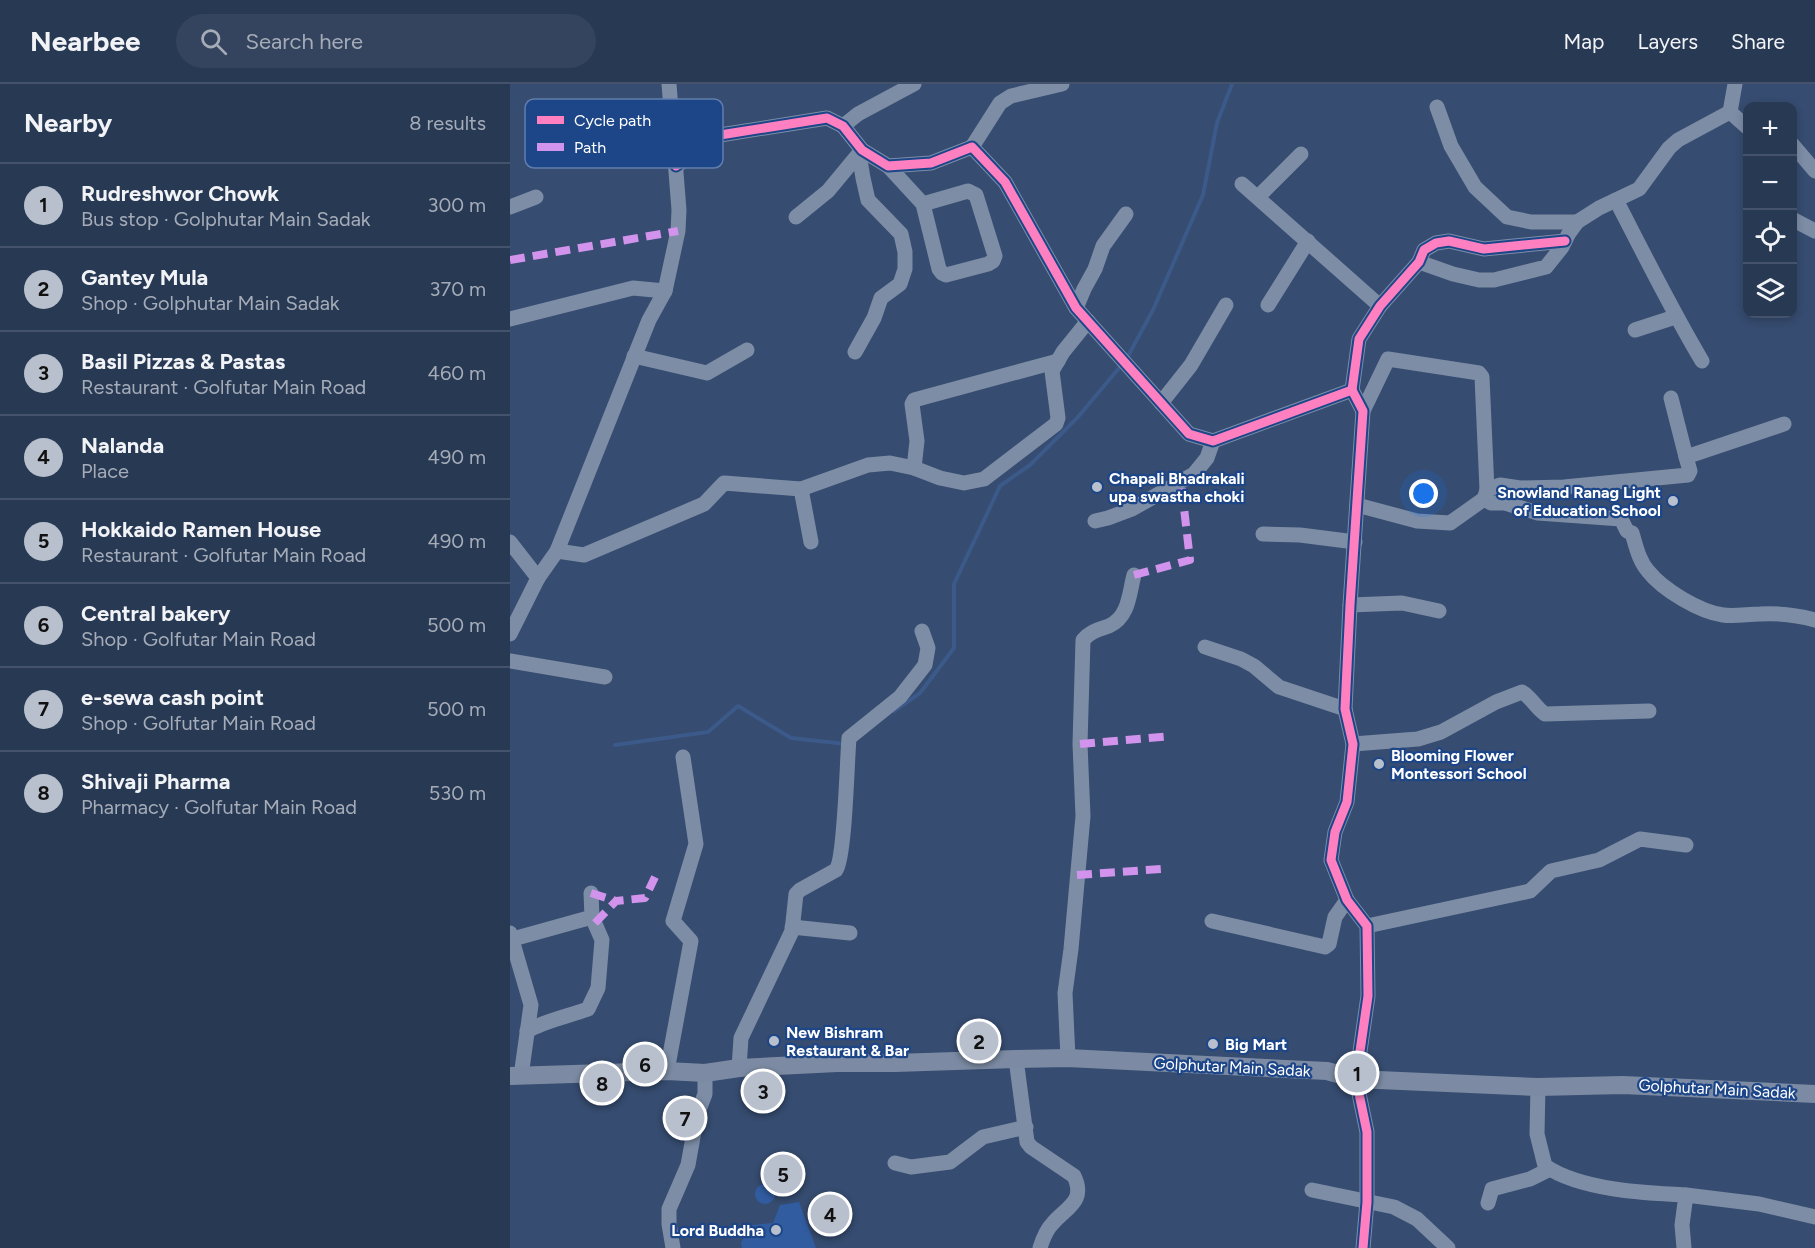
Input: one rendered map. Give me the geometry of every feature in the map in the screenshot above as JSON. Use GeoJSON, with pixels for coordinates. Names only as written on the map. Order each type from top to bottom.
{"type":"FeatureCollection","features":[{"type":"Feature","properties":{"kind":"main road","name":"Golphutar Main Sadak"},"geometry":{"type":"LineString","coordinates":[[516,1076],[667,1071],[705,1073],[739,1068],[793,1065],[1068,1058],[1327,1071],[1356,1079],[1538,1087],[1623,1085],[1815,1094]]}},
{"type":"Feature","properties":{"kind":"street"},"geometry":{"type":"LineString","coordinates":[[669,84],[670,99]]}},
{"type":"Feature","properties":{"kind":"street"},"geometry":{"type":"LineString","coordinates":[[843,126],[858,114],[914,84]]}},
{"type":"Feature","properties":{"kind":"street"},"geometry":{"type":"LineString","coordinates":[[888,166],[932,163],[972,147],[1000,103],[1011,96],[1062,84]]}},
{"type":"Feature","properties":{"kind":"street"},"geometry":{"type":"LineString","coordinates":[[1730,112],[1735,84]]}},
{"type":"Feature","properties":{"kind":"street"},"geometry":{"type":"LineString","coordinates":[[1437,107],[1451,146],[1475,187],[1507,217],[1531,222],[1577,222]]}},
{"type":"Feature","properties":{"kind":"street"},"geometry":{"type":"LineString","coordinates":[[1419,262],[1479,280],[1494,280],[1546,267],[1562,247],[1577,222],[1599,208],[1639,189],[1669,148],[1678,140],[1730,112],[1743,109]]}},
{"type":"Feature","properties":{"kind":"street"},"geometry":{"type":"LineString","coordinates":[[1730,112],[1743,124]]}},
{"type":"Feature","properties":{"kind":"street"},"geometry":{"type":"LineString","coordinates":[[723,135],[827,118],[843,126],[861,152],[888,166],[923,204],[939,269],[942,273],[946,276],[993,261],[995,256],[976,195],[968,191],[923,204]]}},
{"type":"Feature","properties":{"kind":"street"},"geometry":{"type":"LineString","coordinates":[[972,147],[1005,182],[1076,308],[1188,434],[1214,441],[1352,390]]}},
{"type":"Feature","properties":{"kind":"street"},"geometry":{"type":"LineString","coordinates":[[1797,150],[1815,171]]}},
{"type":"Feature","properties":{"kind":"street"},"geometry":{"type":"LineString","coordinates":[[796,217],[828,191],[861,152]]}},
{"type":"Feature","properties":{"kind":"street"},"geometry":{"type":"LineString","coordinates":[[855,352],[874,318],[881,298],[900,284],[905,269],[905,252],[901,234],[868,200],[861,152]]}},
{"type":"Feature","properties":{"kind":"street"},"geometry":{"type":"LineString","coordinates":[[1258,197],[1301,154]]}},
{"type":"Feature","properties":{"kind":"street"},"geometry":{"type":"LineString","coordinates":[[510,634],[538,578],[557,551],[634,356],[649,320],[665,291],[678,231],[676,168]]}},
{"type":"Feature","properties":{"kind":"street"},"geometry":{"type":"LineString","coordinates":[[1242,184],[1380,306]]}},
{"type":"Feature","properties":{"kind":"street"},"geometry":{"type":"LineString","coordinates":[[510,207],[536,197]]}},
{"type":"Feature","properties":{"kind":"street"},"geometry":{"type":"LineString","coordinates":[[1616,200],[1676,317],[1702,362]]}},
{"type":"Feature","properties":{"kind":"street"},"geometry":{"type":"LineString","coordinates":[[1076,308],[1095,269],[1103,246],[1126,214]]}},
{"type":"Feature","properties":{"kind":"street"},"geometry":{"type":"LineString","coordinates":[[1797,222],[1815,231]]}},
{"type":"Feature","properties":{"kind":"street"},"geometry":{"type":"LineString","coordinates":[[1363,411],[1352,390],[1359,339],[1380,306],[1419,262],[1424,250],[1436,243],[1449,240],[1484,249],[1565,241]]}},
{"type":"Feature","properties":{"kind":"street"},"geometry":{"type":"LineString","coordinates":[[1268,305],[1308,242]]}},
{"type":"Feature","properties":{"kind":"street"},"geometry":{"type":"LineString","coordinates":[[511,320],[633,288],[665,291]]}},
{"type":"Feature","properties":{"kind":"street"},"geometry":{"type":"LineString","coordinates":[[1161,403],[1191,366],[1226,305]]}},
{"type":"Feature","properties":{"kind":"street"},"geometry":{"type":"LineString","coordinates":[[1635,330],[1676,317]]}},
{"type":"Feature","properties":{"kind":"street"},"geometry":{"type":"LineString","coordinates":[[557,551],[584,555],[704,504],[724,483],[801,489],[868,465],[890,463],[964,483],[984,479],[1056,424],[1058,418],[1052,371],[1063,352],[1088,321]]}},
{"type":"Feature","properties":{"kind":"street"},"geometry":{"type":"LineString","coordinates":[[634,356],[707,373],[747,350]]}},
{"type":"Feature","properties":{"kind":"street"},"geometry":{"type":"LineString","coordinates":[[1363,1248],[1367,1202],[1366,1132],[1356,1079],[1368,996],[1367,927],[1347,900],[1331,860],[1335,832],[1347,802],[1353,744],[1345,709],[1363,411],[1388,359],[1479,373],[1482,377],[1486,494],[1491,503],[1506,503],[1538,513],[1621,519],[1627,531],[1632,533],[1638,554],[1648,572],[1696,608],[1724,615],[1764,613],[1801,616],[1815,620]]}},
{"type":"Feature","properties":{"kind":"street"},"geometry":{"type":"LineString","coordinates":[[914,468],[917,441],[912,404],[914,400],[1058,361]]}},
{"type":"Feature","properties":{"kind":"street"},"geometry":{"type":"LineString","coordinates":[[1357,506],[1417,522],[1450,523],[1500,485],[1520,488],[1564,487],[1688,475],[1690,471],[1671,398]]}},
{"type":"Feature","properties":{"kind":"street"},"geometry":{"type":"LineString","coordinates":[[1686,457],[1784,424]]}},
{"type":"Feature","properties":{"kind":"street"},"geometry":{"type":"LineString","coordinates":[[1095,521],[1132,509],[1194,474],[1207,459],[1214,441]]}},
{"type":"Feature","properties":{"kind":"street"},"geometry":{"type":"LineString","coordinates":[[801,489],[811,543]]}},
{"type":"Feature","properties":{"kind":"street"},"geometry":{"type":"LineString","coordinates":[[1263,534],[1300,535],[1355,542]]}},
{"type":"Feature","properties":{"kind":"street"},"geometry":{"type":"LineString","coordinates":[[512,548],[538,578]]}},
{"type":"Feature","properties":{"kind":"street"},"geometry":{"type":"LineString","coordinates":[[1068,1058],[1065,993],[1083,816],[1080,744],[1083,640],[1091,631],[1112,624],[1124,615],[1134,575]]}},
{"type":"Feature","properties":{"kind":"street"},"geometry":{"type":"LineString","coordinates":[[1350,605],[1402,603],[1439,611]]}},
{"type":"Feature","properties":{"kind":"street"},"geometry":{"type":"LineString","coordinates":[[739,1068],[741,1038],[792,931],[796,894],[839,866],[849,744],[900,697],[925,665],[928,648],[922,631]]}},
{"type":"Feature","properties":{"kind":"street"},"geometry":{"type":"LineString","coordinates":[[1205,647],[1241,659],[1254,666],[1279,687],[1345,709]]}},
{"type":"Feature","properties":{"kind":"street"},"geometry":{"type":"LineString","coordinates":[[510,661],[605,677]]}},
{"type":"Feature","properties":{"kind":"street"},"geometry":{"type":"LineString","coordinates":[[1353,744],[1418,739],[1441,732],[1496,702],[1522,692],[1545,714],[1649,711]]}},
{"type":"Feature","properties":{"kind":"street"},"geometry":{"type":"LineString","coordinates":[[667,1071],[691,941],[673,921],[696,843],[683,757]]}},
{"type":"Feature","properties":{"kind":"street"},"geometry":{"type":"LineString","coordinates":[[1367,927],[1530,891],[1551,871],[1599,860],[1640,839],[1686,845]]}},
{"type":"Feature","properties":{"kind":"street"},"geometry":{"type":"LineString","coordinates":[[527,1031],[588,1008],[598,988],[602,940],[592,917],[591,892]]}},
{"type":"Feature","properties":{"kind":"street"},"geometry":{"type":"LineString","coordinates":[[1212,921],[1322,947],[1329,944],[1335,917],[1347,900]]}},
{"type":"Feature","properties":{"kind":"street"},"geometry":{"type":"LineString","coordinates":[[516,1076],[531,1005],[511,936],[592,917]]}},
{"type":"Feature","properties":{"kind":"street"},"geometry":{"type":"LineString","coordinates":[[792,927],[850,933]]}},
{"type":"Feature","properties":{"kind":"street"},"geometry":{"type":"LineString","coordinates":[[1016,1059],[1027,1142],[1030,1147],[1074,1176],[1078,1184],[1075,1203],[1044,1233],[1040,1248]]}},
{"type":"Feature","properties":{"kind":"street"},"geometry":{"type":"LineString","coordinates":[[674,1248],[669,1224],[669,1209],[688,1165],[705,1094],[705,1073]]}},
{"type":"Feature","properties":{"kind":"street"},"geometry":{"type":"LineString","coordinates":[[1538,1087],[1537,1134],[1545,1166],[1550,1169],[1580,1182],[1647,1193],[1686,1195],[1759,1204],[1815,1217]]}},
{"type":"Feature","properties":{"kind":"street"},"geometry":{"type":"LineString","coordinates":[[895,1163],[911,1167],[950,1162],[983,1137],[1026,1127]]}},
{"type":"Feature","properties":{"kind":"street"},"geometry":{"type":"LineString","coordinates":[[1488,1203],[1492,1189],[1530,1179],[1550,1169]]}},
{"type":"Feature","properties":{"kind":"street"},"geometry":{"type":"LineString","coordinates":[[1312,1190],[1394,1207],[1417,1219],[1448,1248]]}},
{"type":"Feature","properties":{"kind":"street"},"geometry":{"type":"LineString","coordinates":[[1684,1248],[1682,1225],[1686,1195]]}},
{"type":"Feature","properties":{"kind":"shaded area"},"geometry":{"type":"Polygon","coordinates":[[[765,1184],[772,1187],[775,1194],[772,1201],[765,1204],[758,1201],[755,1194],[758,1187],[765,1184]]]}},
{"type":"Feature","properties":{"kind":"shaded area"},"geometry":{"type":"Polygon","coordinates":[[[799,1202],[816,1248],[742,1248],[741,1242],[752,1225],[773,1223],[780,1205],[799,1202]]]}},
{"type":"Feature","properties":{"kind":"waterway"},"geometry":{"type":"LineString","coordinates":[[1128,356],[1153,310],[1203,195],[1217,123],[1232,84]]}},
{"type":"Feature","properties":{"kind":"waterway"},"geometry":{"type":"LineString","coordinates":[[894,711],[920,693],[954,648],[954,584],[1000,486],[1030,465],[1078,417],[1119,368]]}},
{"type":"Feature","properties":{"kind":"waterway"},"geometry":{"type":"LineString","coordinates":[[615,745],[708,732],[738,706],[791,738],[846,744]]}},
{"type":"Feature","properties":{"kind":"marked path"},"geometry":{"type":"LineString","coordinates":[[510,260],[678,231]]}},
{"type":"Feature","properties":{"kind":"marked path"},"geometry":{"type":"LineString","coordinates":[[1134,575],[1190,560],[1181,482]]}},
{"type":"Feature","properties":{"kind":"marked path"},"geometry":{"type":"LineString","coordinates":[[1080,744],[1171,736]]}},
{"type":"Feature","properties":{"kind":"marked path"},"geometry":{"type":"LineString","coordinates":[[1077,875],[1161,869]]}},
{"type":"Feature","properties":{"kind":"marked path"},"geometry":{"type":"LineString","coordinates":[[595,923],[616,901],[645,898],[655,877]]}},
{"type":"Feature","properties":{"kind":"marked path"},"geometry":{"type":"LineString","coordinates":[[591,893],[616,901]]}},
{"type":"Feature","properties":{"kind":"cycle path"},"geometry":{"type":"LineString","coordinates":[[723,135],[827,118],[843,126],[862,150],[888,166],[931,163],[972,147],[1005,182],[1076,308],[1189,434],[1213,441],[1352,390],[1359,339],[1380,306],[1419,262],[1424,250],[1436,243],[1449,241],[1484,249],[1565,241]]}},
{"type":"Feature","properties":{"kind":"cycle path"},"geometry":{"type":"LineString","coordinates":[[1352,390],[1363,411],[1345,709],[1353,744],[1347,802],[1335,832],[1331,860],[1347,900],[1367,926],[1368,996],[1356,1079],[1367,1132],[1367,1202],[1363,1248]]}},
{"type":"Feature","properties":{"kind":"place","name":"Chapali Bhadrakali upa swastha choki"},"geometry":{"type":"Point","coordinates":[1097,487]}},
{"type":"Feature","properties":{"kind":"place","name":"Snowland Ranag Light of Education School"},"geometry":{"type":"Point","coordinates":[1673,501]}},
{"type":"Feature","properties":{"kind":"place","name":"Blooming Flower Montessori School"},"geometry":{"type":"Point","coordinates":[1379,764]}},
{"type":"Feature","properties":{"kind":"place","name":"New Bishram Restaurant & Bar"},"geometry":{"type":"Point","coordinates":[774,1041]}},
{"type":"Feature","properties":{"kind":"place","name":"Gantey Mula"},"geometry":{"type":"Point","coordinates":[979,1041]}},
{"type":"Feature","properties":{"kind":"place","name":"Big Mart"},"geometry":{"type":"Point","coordinates":[1213,1044]}},
{"type":"Feature","properties":{"kind":"place","name":"Central bakery"},"geometry":{"type":"Point","coordinates":[645,1064]}},
{"type":"Feature","properties":{"kind":"place","name":"Rudreshwor Chowk"},"geometry":{"type":"Point","coordinates":[1357,1073]}},
{"type":"Feature","properties":{"kind":"place","name":"Shivaji Pharma"},"geometry":{"type":"Point","coordinates":[602,1083]}},
{"type":"Feature","properties":{"kind":"place","name":"Basil Pizzas & Pastas"},"geometry":{"type":"Point","coordinates":[763,1091]}},
{"type":"Feature","properties":{"kind":"place","name":"e-sewa cash point"},"geometry":{"type":"Point","coordinates":[685,1118]}},
{"type":"Feature","properties":{"kind":"place","name":"Hokkaido Ramen House"},"geometry":{"type":"Point","coordinates":[783,1174]}},
{"type":"Feature","properties":{"kind":"place","name":"Nalanda"},"geometry":{"type":"Point","coordinates":[830,1214]}},
{"type":"Feature","properties":{"kind":"place","name":"Lord Buddha"},"geometry":{"type":"Point","coordinates":[776,1230]}}]}
